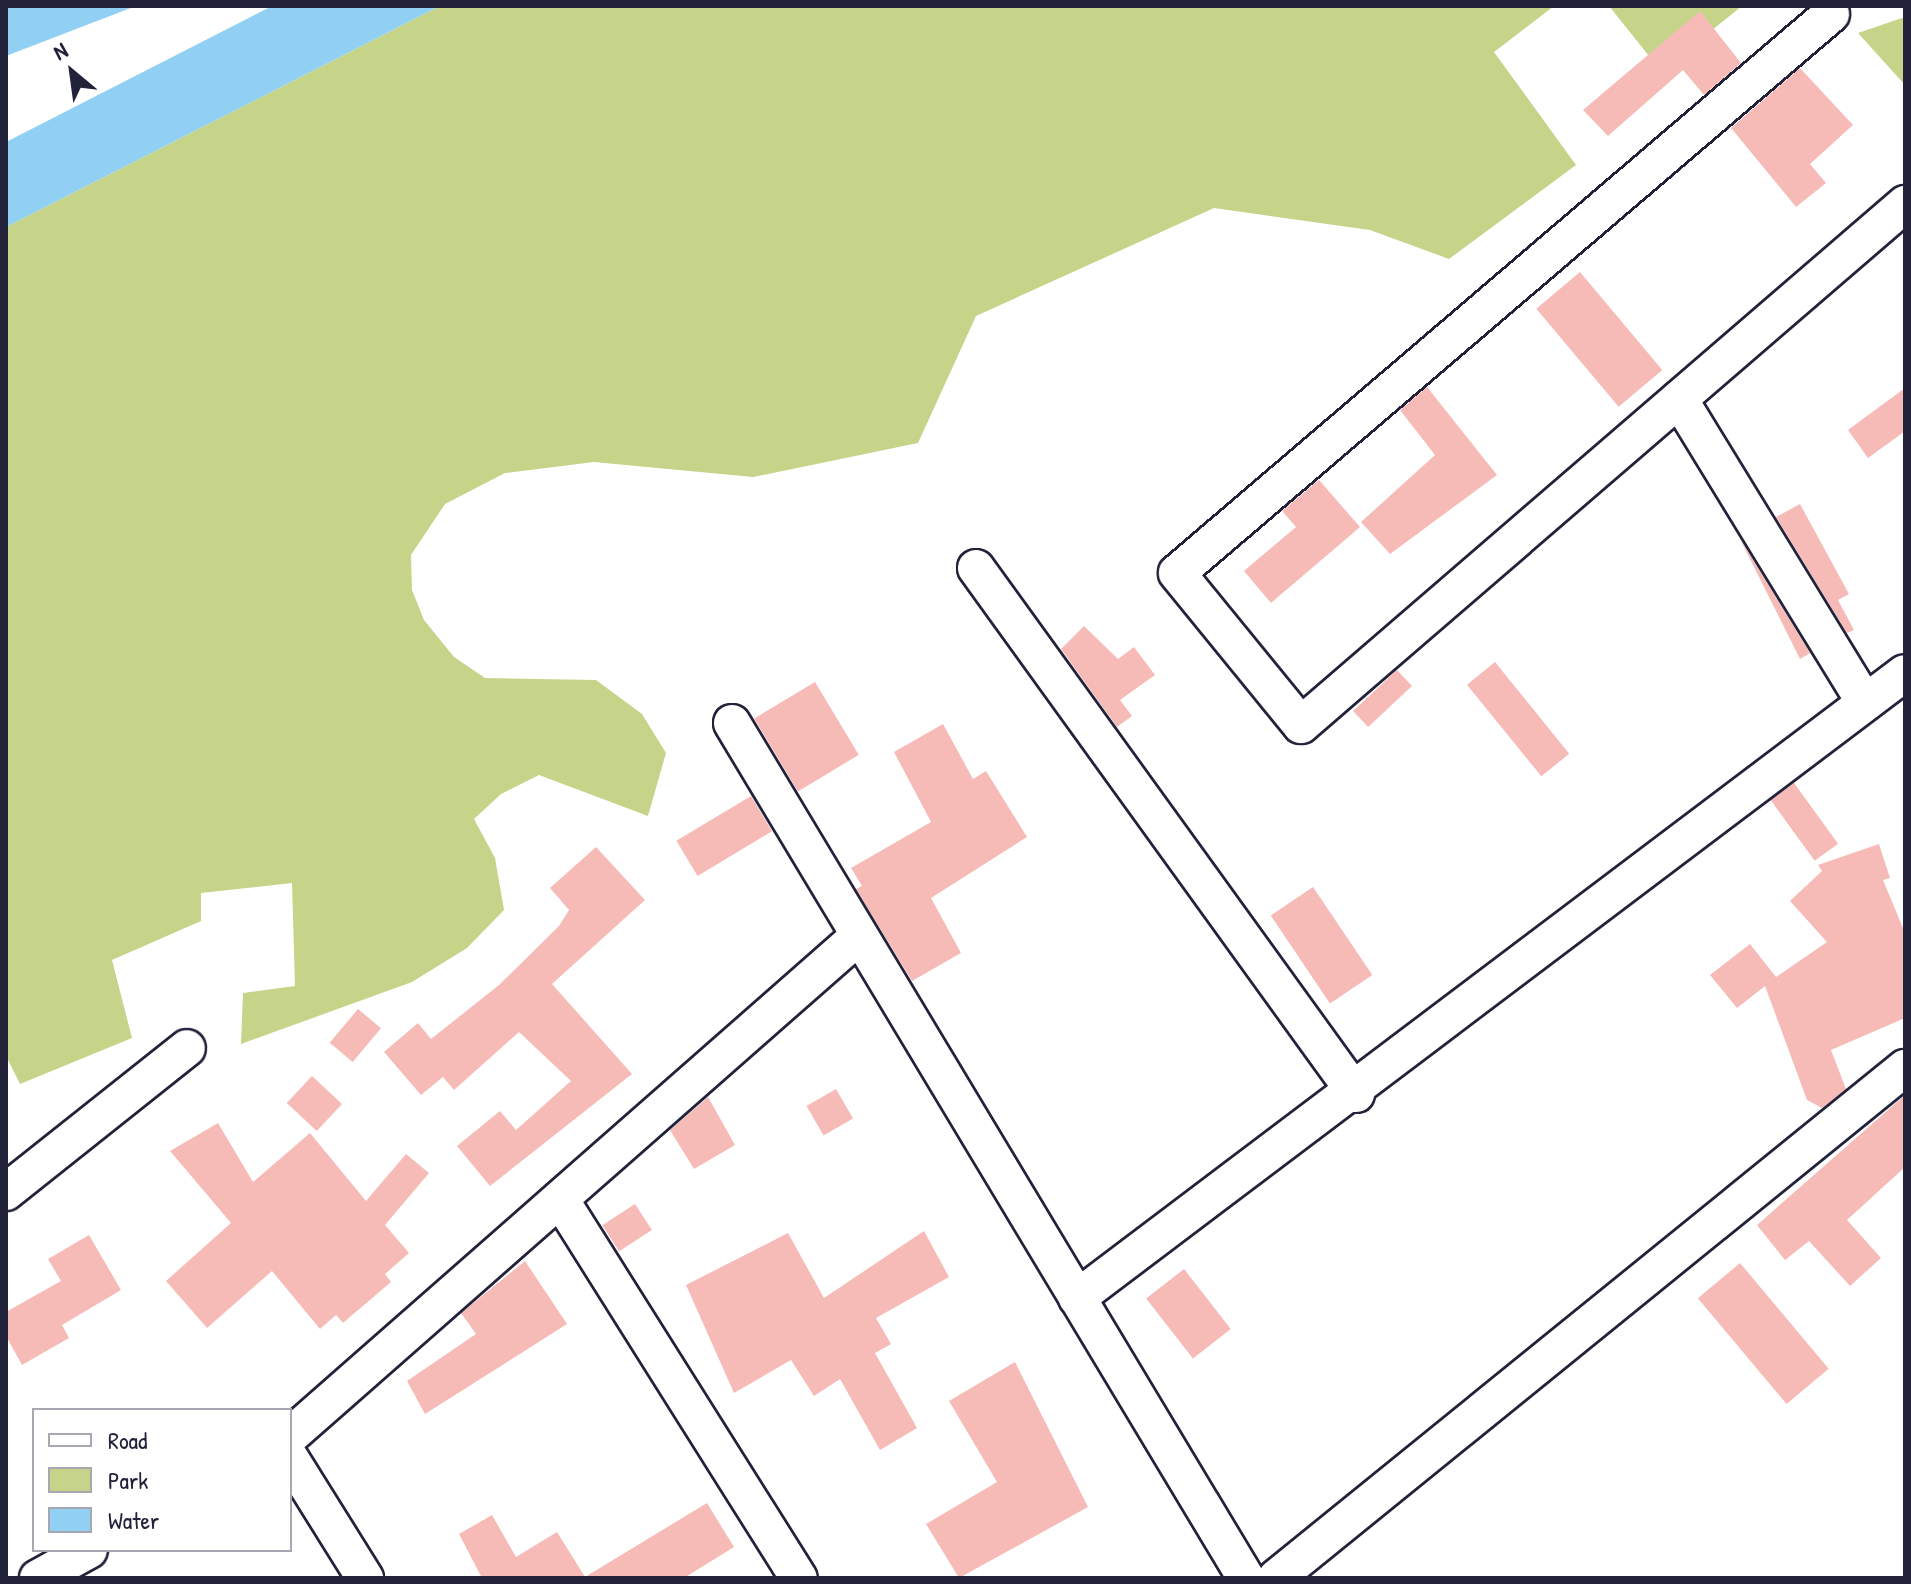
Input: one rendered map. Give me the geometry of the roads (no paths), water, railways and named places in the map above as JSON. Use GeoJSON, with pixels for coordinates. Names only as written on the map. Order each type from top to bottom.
{"type":"FeatureCollection","features":[{"type":"Feature","properties":{"kind":"street"},"geometry":{"type":"LineString","coordinates":[[1831,14],[1177,573],[1301,725],[1905,204]]}},
{"type":"Feature","properties":{"kind":"street"},"geometry":{"type":"LineString","coordinates":[[1679,399],[1865,702]]}},
{"type":"Feature","properties":{"kind":"street"},"geometry":{"type":"LineString","coordinates":[[976,568],[1356,1094]]}},
{"type":"Feature","properties":{"kind":"street"},"geometry":{"type":"LineString","coordinates":[[1077,1298],[1356,1094],[1905,673]]}},
{"type":"Feature","properties":{"kind":"street"},"geometry":{"type":"LineString","coordinates":[[732,723],[1246,1578]]}},
{"type":"Feature","properties":{"kind":"street"},"geometry":{"type":"LineString","coordinates":[[292,1434],[859,936]]}},
{"type":"Feature","properties":{"kind":"street"},"geometry":{"type":"LineString","coordinates":[[6,1192],[187,1048]]}},
{"type":"Feature","properties":{"kind":"street"},"geometry":{"type":"LineString","coordinates":[[1276,1578],[1905,1068]]}},
{"type":"Feature","properties":{"kind":"street"},"geometry":{"type":"LineString","coordinates":[[560,1199],[799,1578]]}},
{"type":"Feature","properties":{"kind":"street"},"geometry":{"type":"LineString","coordinates":[[292,1461],[365,1578]]}},
{"type":"Feature","properties":{"kind":"street"},"geometry":{"type":"LineString","coordinates":[[38,1578],[85,1552]]}},
{"type":"Feature","properties":{"kind":"water"},"geometry":{"type":"Polygon","coordinates":[[[6,6],[136,6],[6,56],[6,6]]]}},
{"type":"Feature","properties":{"kind":"water"},"geometry":{"type":"Polygon","coordinates":[[[272,6],[440,6],[6,227],[6,142],[272,6]]]}}]}
